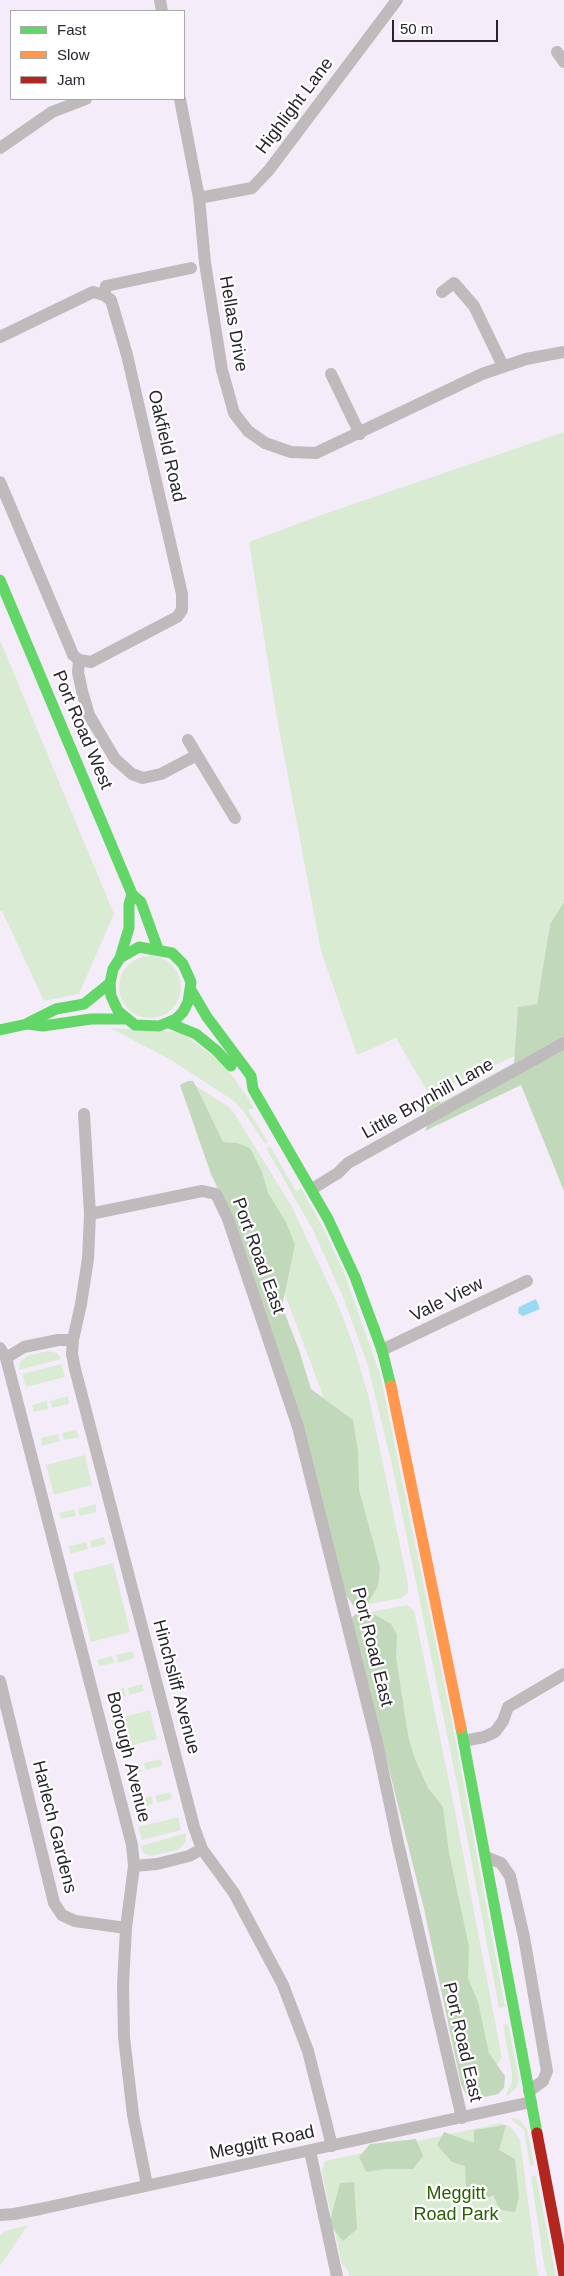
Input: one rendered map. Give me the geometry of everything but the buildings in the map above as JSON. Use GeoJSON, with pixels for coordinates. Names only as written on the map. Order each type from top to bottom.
{"type":"FeatureCollection","features":[{"type":"Feature","properties":{"kind":"main road","name":"Port Road West"},"geometry":{"type":"LineString","coordinates":[[0,580],[132,894],[141,902],[158,949]]}},
{"type":"Feature","properties":{"kind":"main road","name":"Port Road West"},"geometry":{"type":"LineString","coordinates":[[120,958],[129,928],[129,904],[132,894]]}},
{"type":"Feature","properties":{"kind":"main road"},"geometry":{"type":"LineString","coordinates":[[139,948],[158,949],[172,953],[183,964],[191,982],[191,990],[183,1012],[168,1023],[148,1027],[136,1025],[126,1019],[114,1003],[110,983],[112,969],[120,958],[130,950],[139,948]]}},
{"type":"Feature","properties":{"kind":"main road"},"geometry":{"type":"LineString","coordinates":[[0,1030],[27,1024],[56,1009],[84,1004],[110,983]]}},
{"type":"Feature","properties":{"kind":"main road"},"geometry":{"type":"LineString","coordinates":[[191,990],[207,1017],[251,1076],[253,1089],[312,1189],[356,1277],[382,1350],[402,1430],[464,1742],[564,2275]]}},
{"type":"Feature","properties":{"kind":"main road"},"geometry":{"type":"LineString","coordinates":[[27,1024],[43,1026],[91,1019],[126,1019]]}},
{"type":"Feature","properties":{"kind":"main road"},"geometry":{"type":"LineString","coordinates":[[168,1023],[188,1029],[204,1039],[231,1066],[244,1084],[253,1089]]}},
{"type":"Feature","properties":{"kind":"street","name":"Highlight Lane"},"geometry":{"type":"LineString","coordinates":[[199,198],[252,188],[269,170],[397,0]]}},
{"type":"Feature","properties":{"kind":"street"},"geometry":{"type":"LineString","coordinates":[[0,148],[52,112],[83,100]]}},
{"type":"Feature","properties":{"kind":"street","name":"Hellas Drive"},"geometry":{"type":"LineString","coordinates":[[180,100],[199,198],[205,263],[222,370],[234,412],[248,431],[265,443],[292,452],[316,453],[360,434],[482,374],[526,359],[564,352]]}},
{"type":"Feature","properties":{"kind":"street"},"geometry":{"type":"LineString","coordinates":[[0,337],[93,292],[104,296],[106,286],[191,268]]}},
{"type":"Feature","properties":{"kind":"street"},"geometry":{"type":"LineString","coordinates":[[442,292],[454,283],[474,306],[503,366]]}},
{"type":"Feature","properties":{"kind":"street","name":"Oakfield Road"},"geometry":{"type":"LineString","coordinates":[[79,660],[91,662],[176,617],[182,610],[182,594],[127,355],[111,300],[104,296]]}},
{"type":"Feature","properties":{"kind":"street"},"geometry":{"type":"LineString","coordinates":[[331,374],[360,434]]}},
{"type":"Feature","properties":{"kind":"street"},"geometry":{"type":"LineString","coordinates":[[0,482],[71,650],[79,660],[78,672],[90,715],[115,759],[132,774],[143,778],[162,774],[197,755]]}},
{"type":"Feature","properties":{"kind":"street"},"geometry":{"type":"LineString","coordinates":[[188,740],[235,818]]}},
{"type":"Feature","properties":{"kind":"street","name":"Little Brynhill Lane"},"geometry":{"type":"LineString","coordinates":[[312,1189],[338,1173],[348,1163],[564,1043]]}},
{"type":"Feature","properties":{"kind":"street","name":"Hinchsliff Avenue"},"geometry":{"type":"LineString","coordinates":[[84,1114],[90,1214],[88,1259],[73,1340],[72,1354],[78,1379],[194,1827],[202,1849],[234,1893],[283,1985],[308,2051],[332,2146]]}},
{"type":"Feature","properties":{"kind":"street","name":"Port Road East"},"geometry":{"type":"LineString","coordinates":[[90,1214],[202,1191],[216,1194],[228,1218],[298,1426],[375,1734],[398,1843],[462,2118]]}},
{"type":"Feature","properties":{"kind":"street","name":"Vale View"},"geometry":{"type":"LineString","coordinates":[[382,1350],[527,1281]]}},
{"type":"Feature","properties":{"kind":"street"},"geometry":{"type":"LineString","coordinates":[[3,1353],[58,1340],[73,1340]]}},
{"type":"Feature","properties":{"kind":"street","name":"Borough Avenue"},"geometry":{"type":"LineString","coordinates":[[3,1353],[132,1845],[134,1866],[126,1928],[123,1985],[124,2037],[132,2115],[147,2184]]}},
{"type":"Feature","properties":{"kind":"street"},"geometry":{"type":"LineString","coordinates":[[464,1742],[495,1732],[503,1721],[508,1707],[564,1674]]}},
{"type":"Feature","properties":{"kind":"street","name":"Harlech Gardens"},"geometry":{"type":"LineString","coordinates":[[0,1681],[54,1903],[62,1914],[75,1921],[126,1928]]}},
{"type":"Feature","properties":{"kind":"street"},"geometry":{"type":"LineString","coordinates":[[134,1866],[157,1864],[189,1856],[202,1849]]}},
{"type":"Feature","properties":{"kind":"street"},"geometry":{"type":"LineString","coordinates":[[486,1857],[501,1863],[510,1876],[524,1937],[547,2071],[543,2081],[530,2096]]}},
{"type":"Feature","properties":{"kind":"street","name":"Meggitt Road"},"geometry":{"type":"LineString","coordinates":[[0,2215],[23,2213],[147,2184],[462,2118],[530,2096]]}},
{"type":"Feature","properties":{"kind":"street"},"geometry":{"type":"LineString","coordinates":[[310,2151],[337,2276]]}},
{"type":"Feature","properties":{"kind":"green space"},"geometry":{"type":"Polygon","coordinates":[[[564,432],[564,902],[550,924],[537,1004],[518,1007],[515,1056],[429,1094],[396,1038],[357,1055],[321,951],[276,713],[249,542],[321,515],[564,432]]]}},
{"type":"Feature","properties":{"kind":"green space"},"geometry":{"type":"Polygon","coordinates":[[[0,640],[114,914],[79,994],[44,1001],[2,911],[0,911],[0,640]]]}},
{"type":"Feature","properties":{"kind":"green space"},"geometry":{"type":"Polygon","coordinates":[[[564,902],[564,1191],[521,1085],[425,1131],[430,1120],[420,1098],[434,1095],[441,1103],[514,1063],[518,1007],[537,1004],[550,924],[564,902]]]}},
{"type":"Feature","properties":{"kind":"green space"},"geometry":{"type":"Polygon","coordinates":[[[144,956],[156,956],[172,965],[179,975],[181,987],[179,999],[172,1009],[156,1018],[144,1018],[133,1013],[124,1004],[119,993],[119,981],[124,970],[133,961],[144,956]]]}},
{"type":"Feature","properties":{"kind":"green space"},"geometry":{"type":"Polygon","coordinates":[[[110,1028],[180,1032],[223,1063],[254,1108],[248,1110],[268,1142],[265,1144],[244,1112],[234,1101],[171,1060],[110,1028]]]}},
{"type":"Feature","properties":{"kind":"green space"},"geometry":{"type":"Polygon","coordinates":[[[188,1081],[229,1107],[234,1113],[291,1205],[337,1302],[353,1344],[368,1394],[408,1584],[408,1593],[402,1598],[354,1607],[341,1500],[322,1393],[289,1305],[256,1227],[188,1081]]]}},
{"type":"Feature","properties":{"kind":"green space"},"geometry":{"type":"Polygon","coordinates":[[[193,1081],[223,1142],[237,1143],[250,1148],[262,1172],[268,1193],[286,1222],[295,1245],[282,1306],[299,1350],[311,1389],[353,1420],[358,1452],[359,1490],[380,1567],[378,1586],[366,1606],[355,1608],[344,1592],[232,1219],[211,1174],[180,1085],[193,1081]]]}},
{"type":"Feature","properties":{"kind":"green space"},"geometry":{"type":"Polygon","coordinates":[[[270,1146],[296,1191],[301,1188],[323,1228],[343,1270],[380,1374],[451,1716],[505,2007],[499,2008],[456,1779],[392,1465],[367,1363],[343,1297],[313,1230],[266,1148],[270,1146]]]}},
{"type":"Feature","properties":{"kind":"green space"},"geometry":{"type":"Polygon","coordinates":[[[47,1351],[57,1353],[61,1359],[19,1370],[20,1362],[27,1356],[47,1351]]]}},
{"type":"Feature","properties":{"kind":"green space"},"geometry":{"type":"Polygon","coordinates":[[[61,1364],[65,1377],[26,1387],[22,1374],[61,1364]]]}},
{"type":"Feature","properties":{"kind":"green space"},"geometry":{"type":"Polygon","coordinates":[[[68,1396],[69,1404],[52,1408],[50,1401],[68,1396]]]}},
{"type":"Feature","properties":{"kind":"green space"},"geometry":{"type":"Polygon","coordinates":[[[47,1401],[48,1409],[34,1412],[32,1405],[47,1401]]]}},
{"type":"Feature","properties":{"kind":"green space"},"geometry":{"type":"Polygon","coordinates":[[[76,1430],[79,1437],[64,1440],[62,1433],[76,1430]]]}},
{"type":"Feature","properties":{"kind":"green space"},"geometry":{"type":"Polygon","coordinates":[[[58,1434],[60,1441],[42,1446],[41,1438],[58,1434]]]}},
{"type":"Feature","properties":{"kind":"green space"},"geometry":{"type":"Polygon","coordinates":[[[85,1455],[92,1485],[54,1495],[46,1465],[85,1455]]]}},
{"type":"Feature","properties":{"kind":"green space"},"geometry":{"type":"Polygon","coordinates":[[[96,1504],[96,1512],[80,1516],[78,1509],[96,1504]]]}},
{"type":"Feature","properties":{"kind":"green space"},"geometry":{"type":"Polygon","coordinates":[[[74,1509],[76,1516],[61,1519],[59,1513],[74,1509]]]}},
{"type":"Feature","properties":{"kind":"green space"},"geometry":{"type":"Polygon","coordinates":[[[104,1537],[106,1544],[92,1548],[90,1541],[104,1537]]]}},
{"type":"Feature","properties":{"kind":"green space"},"geometry":{"type":"Polygon","coordinates":[[[86,1542],[88,1549],[70,1554],[69,1546],[86,1542]]]}},
{"type":"Feature","properties":{"kind":"green space"},"geometry":{"type":"Polygon","coordinates":[[[113,1563],[130,1632],[91,1642],[73,1573],[113,1563]]]}},
{"type":"Feature","properties":{"kind":"green space"},"geometry":{"type":"Polygon","coordinates":[[[407,1605],[414,1610],[455,1811],[502,2058],[496,2066],[485,2062],[383,1683],[354,1615],[407,1605]]]}},
{"type":"Feature","properties":{"kind":"green space"},"geometry":{"type":"Polygon","coordinates":[[[358,1612],[372,1613],[391,1624],[397,1635],[396,1657],[408,1735],[414,1757],[428,1788],[443,1807],[449,1853],[469,1947],[468,1978],[478,2002],[489,2053],[505,2076],[504,2088],[498,2094],[472,2100],[468,2098],[461,2084],[424,1909],[351,1618],[358,1612]]]}},
{"type":"Feature","properties":{"kind":"green space"},"geometry":{"type":"Polygon","coordinates":[[[133,1651],[134,1658],[118,1663],[116,1655],[133,1651]]]}},
{"type":"Feature","properties":{"kind":"green space"},"geometry":{"type":"Polygon","coordinates":[[[112,1656],[114,1663],[99,1666],[97,1660],[112,1656]]]}},
{"type":"Feature","properties":{"kind":"green space"},"geometry":{"type":"Polygon","coordinates":[[[142,1684],[144,1691],[129,1695],[128,1688],[142,1684]]]}},
{"type":"Feature","properties":{"kind":"green space"},"geometry":{"type":"Polygon","coordinates":[[[124,1688],[126,1696],[108,1700],[107,1693],[124,1688]]]}},
{"type":"Feature","properties":{"kind":"green space"},"geometry":{"type":"Polygon","coordinates":[[[150,1710],[157,1739],[119,1749],[111,1720],[150,1710]]]}},
{"type":"Feature","properties":{"kind":"green space"},"geometry":{"type":"Polygon","coordinates":[[[161,1759],[162,1766],[145,1770],[144,1763],[161,1759]]]}},
{"type":"Feature","properties":{"kind":"green space"},"geometry":{"type":"Polygon","coordinates":[[[140,1764],[142,1771],[127,1774],[125,1767],[140,1764]]]}},
{"type":"Feature","properties":{"kind":"green space"},"geometry":{"type":"Polygon","coordinates":[[[170,1792],[172,1799],[157,1803],[155,1796],[170,1792]]]}},
{"type":"Feature","properties":{"kind":"green space"},"geometry":{"type":"Polygon","coordinates":[[[151,1796],[153,1804],[136,1808],[135,1801],[151,1796]]]}},
{"type":"Feature","properties":{"kind":"green space"},"geometry":{"type":"Polygon","coordinates":[[[178,1817],[181,1830],[142,1840],[138,1827],[178,1817]]]}},
{"type":"Feature","properties":{"kind":"green space"},"geometry":{"type":"Polygon","coordinates":[[[186,1833],[186,1842],[178,1850],[150,1856],[143,1852],[140,1846],[186,1833]]]}},
{"type":"Feature","properties":{"kind":"green space"},"geometry":{"type":"Polygon","coordinates":[[[508,2024],[519,2079],[517,2087],[507,2096],[506,2094],[512,2082],[512,2073],[503,2025],[508,2024]]]}},
{"type":"Feature","properties":{"kind":"green space"},"geometry":{"type":"Polygon","coordinates":[[[511,2117],[520,2120],[527,2129],[534,2165],[530,2166],[524,2130],[511,2117]]]}},
{"type":"Feature","properties":{"kind":"green space","name":"Meggitt Road Park"},"geometry":{"type":"Polygon","coordinates":[[[501,2123],[511,2127],[520,2140],[538,2276],[349,2276],[348,2270],[342,2264],[323,2178],[322,2170],[325,2161],[501,2123]]]}},
{"type":"Feature","properties":{"kind":"green space"},"geometry":{"type":"Polygon","coordinates":[[[506,2125],[499,2150],[515,2159],[519,2198],[515,2212],[500,2210],[493,2195],[483,2200],[466,2188],[465,2166],[452,2162],[437,2145],[444,2132],[474,2143],[474,2130],[506,2125]]]}},
{"type":"Feature","properties":{"kind":"green space"},"geometry":{"type":"Polygon","coordinates":[[[416,2139],[423,2156],[413,2169],[385,2169],[366,2172],[359,2157],[370,2144],[416,2139]]]}},
{"type":"Feature","properties":{"kind":"green space"},"geometry":{"type":"Polygon","coordinates":[[[536,2175],[556,2276],[547,2276],[544,2264],[531,2177],[536,2175]]]}},
{"type":"Feature","properties":{"kind":"green space"},"geometry":{"type":"Polygon","coordinates":[[[354,2182],[357,2229],[343,2241],[329,2224],[340,2183],[354,2182]]]}},
{"type":"Feature","properties":{"kind":"green space"},"geometry":{"type":"Polygon","coordinates":[[[28,2225],[0,2266],[0,2235],[5,2231],[28,2225]]]}},
{"type":"Feature","properties":{"kind":"water"},"geometry":{"type":"Polygon","coordinates":[[[536,1299],[540,1309],[523,1316],[518,1313],[519,1307],[536,1299]]]}},
{"type":"Feature","properties":{"kind":"traffic: fast"},"geometry":{"type":"LineString","coordinates":[[0,580],[132,894],[141,902],[158,949]]}},
{"type":"Feature","properties":{"kind":"traffic: fast"},"geometry":{"type":"LineString","coordinates":[[120,958],[129,928],[129,904],[132,894]]}},
{"type":"Feature","properties":{"kind":"traffic: fast"},"geometry":{"type":"LineString","coordinates":[[139,947],[172,953],[183,964],[191,982],[188,1002],[183,1012],[176,1019],[159,1026],[135,1025],[118,1011],[111,996],[110,983],[113,969],[120,958],[139,947]]}},
{"type":"Feature","properties":{"kind":"traffic: fast"},"geometry":{"type":"LineString","coordinates":[[28,1023],[56,1009],[84,1004],[110,983]]}},
{"type":"Feature","properties":{"kind":"traffic: fast"},"geometry":{"type":"LineString","coordinates":[[191,990],[207,1017],[251,1076],[253,1089],[328,1219],[355,1277],[382,1350],[391,1386]]}},
{"type":"Feature","properties":{"kind":"traffic: fast"},"geometry":{"type":"LineString","coordinates":[[0,1030],[27,1024],[43,1026],[91,1019],[126,1019]]}},
{"type":"Feature","properties":{"kind":"traffic: fast"},"geometry":{"type":"LineString","coordinates":[[169,1023],[196,1034],[217,1051],[231,1066]]}},
{"type":"Feature","properties":{"kind":"traffic: fast"},"geometry":{"type":"LineString","coordinates":[[461,1728],[537,2133]]}},
{"type":"Feature","properties":{"kind":"traffic: slow"},"geometry":{"type":"LineString","coordinates":[[391,1386],[461,1728]]}},
{"type":"Feature","properties":{"kind":"traffic: jam"},"geometry":{"type":"LineString","coordinates":[[537,2133],[564,2275]]}}]}
